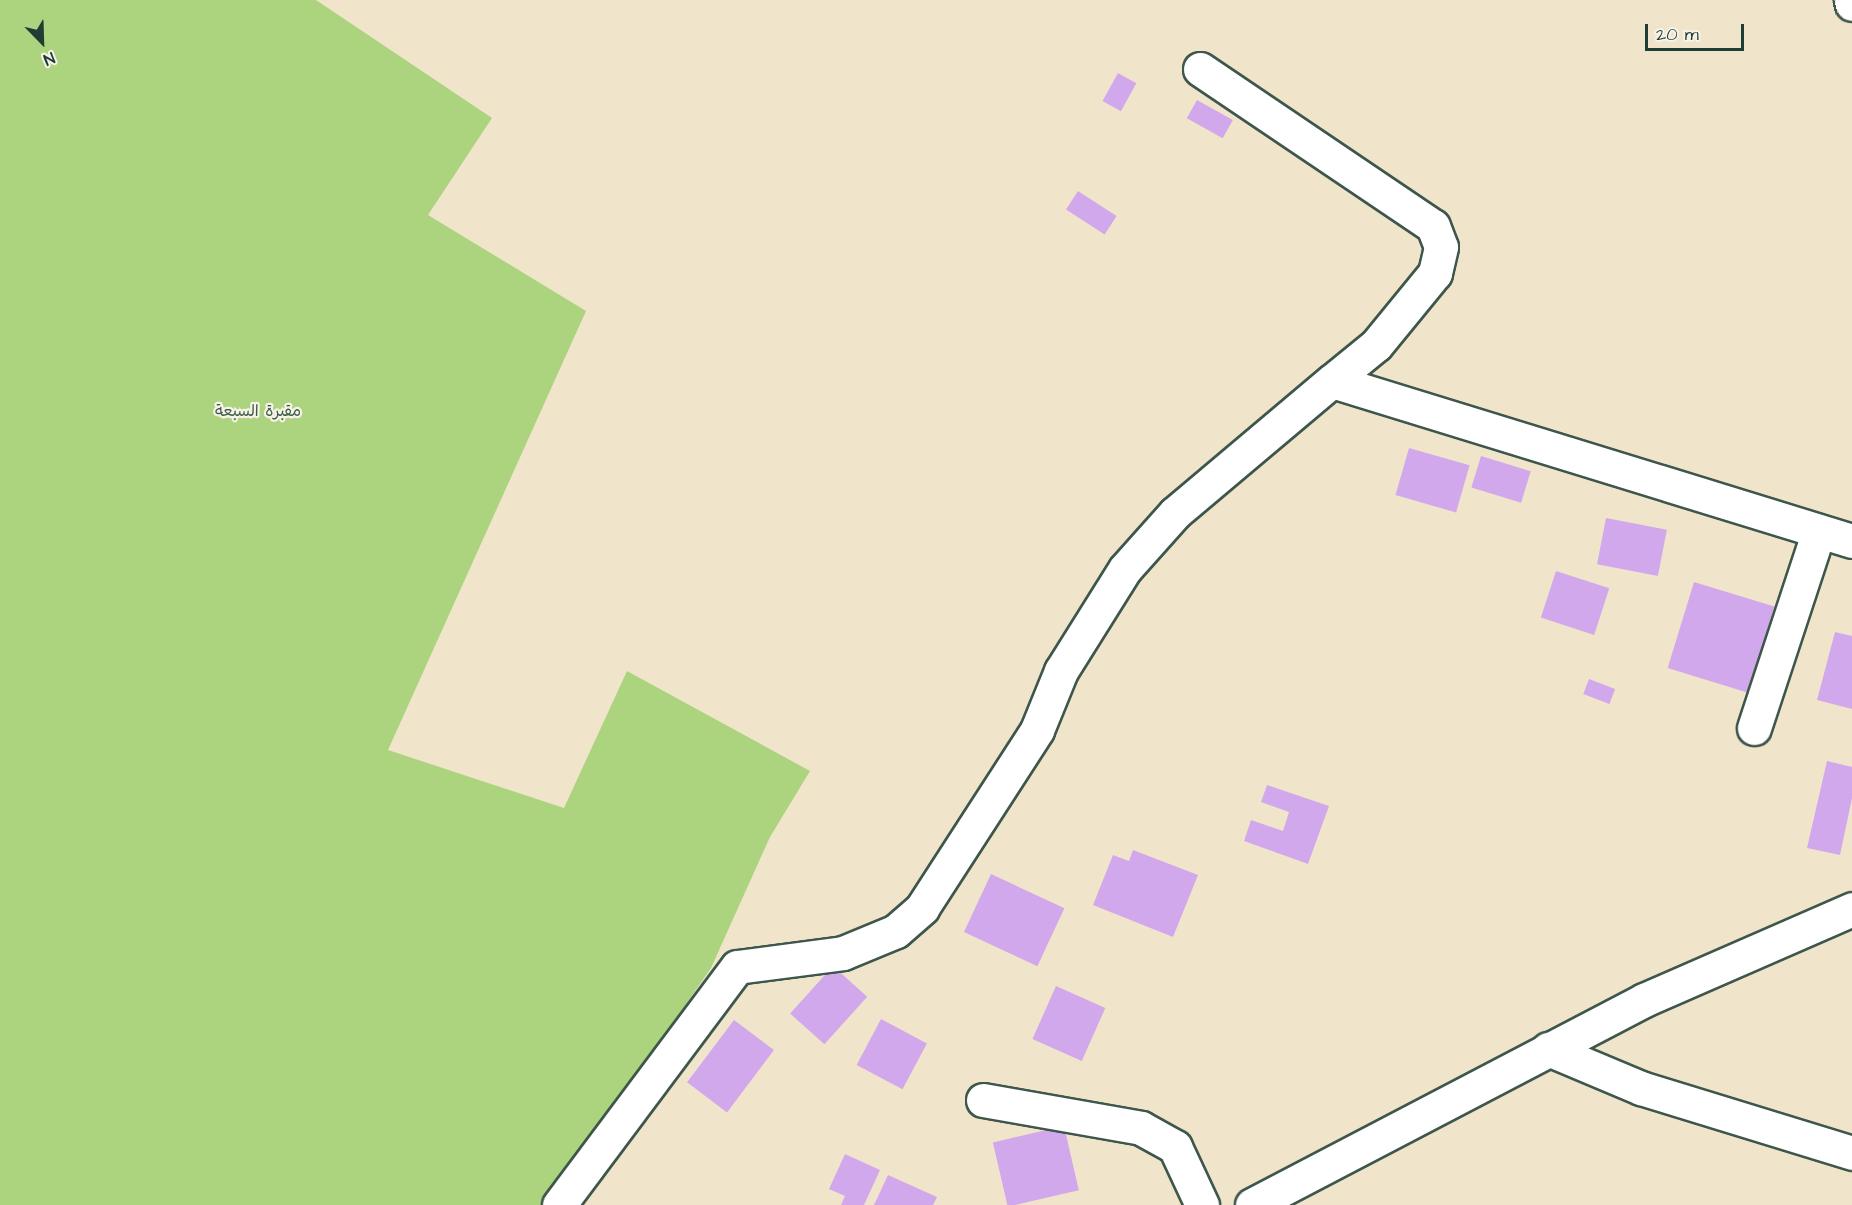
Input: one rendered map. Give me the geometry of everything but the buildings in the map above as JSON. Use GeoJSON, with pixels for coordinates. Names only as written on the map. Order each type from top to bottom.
{"type":"FeatureCollection","features":[{"type":"Feature","properties":{"kind":"street"},"geometry":{"type":"LineString","coordinates":[[559,1205],[737,967],[843,953],[896,931],[922,908],[1037,730],[1061,671],[1125,568],[1175,513],[1376,345],[1435,273],[1441,247],[1433,226],[1200,69]]}},
{"type":"Feature","properties":{"kind":"street"},"geometry":{"type":"LineString","coordinates":[[1332,381],[1818,533],[1852,541]]}},
{"type":"Feature","properties":{"kind":"street"},"geometry":{"type":"LineString","coordinates":[[1754,728],[1818,533]]}},
{"type":"Feature","properties":{"kind":"street"},"geometry":{"type":"LineString","coordinates":[[1266,1202],[1548,1049],[1644,1000],[1852,909]]}},
{"type":"Feature","properties":{"kind":"street"},"geometry":{"type":"LineString","coordinates":[[1548,1049],[1641,1088],[1852,1153]]}},
{"type":"Feature","properties":{"kind":"street"},"geometry":{"type":"LineString","coordinates":[[983,1100],[1141,1128],[1175,1147],[1202,1205]]}},
{"type":"Feature","properties":{"kind":"green space","name":"مقبرة السبعة"},"geometry":{"type":"Polygon","coordinates":[[[0,0],[316,0],[492,118],[428,215],[586,311],[388,750],[564,808],[627,671],[810,771],[770,837],[711,968],[546,1205],[0,1205],[0,0]]]}}]}
